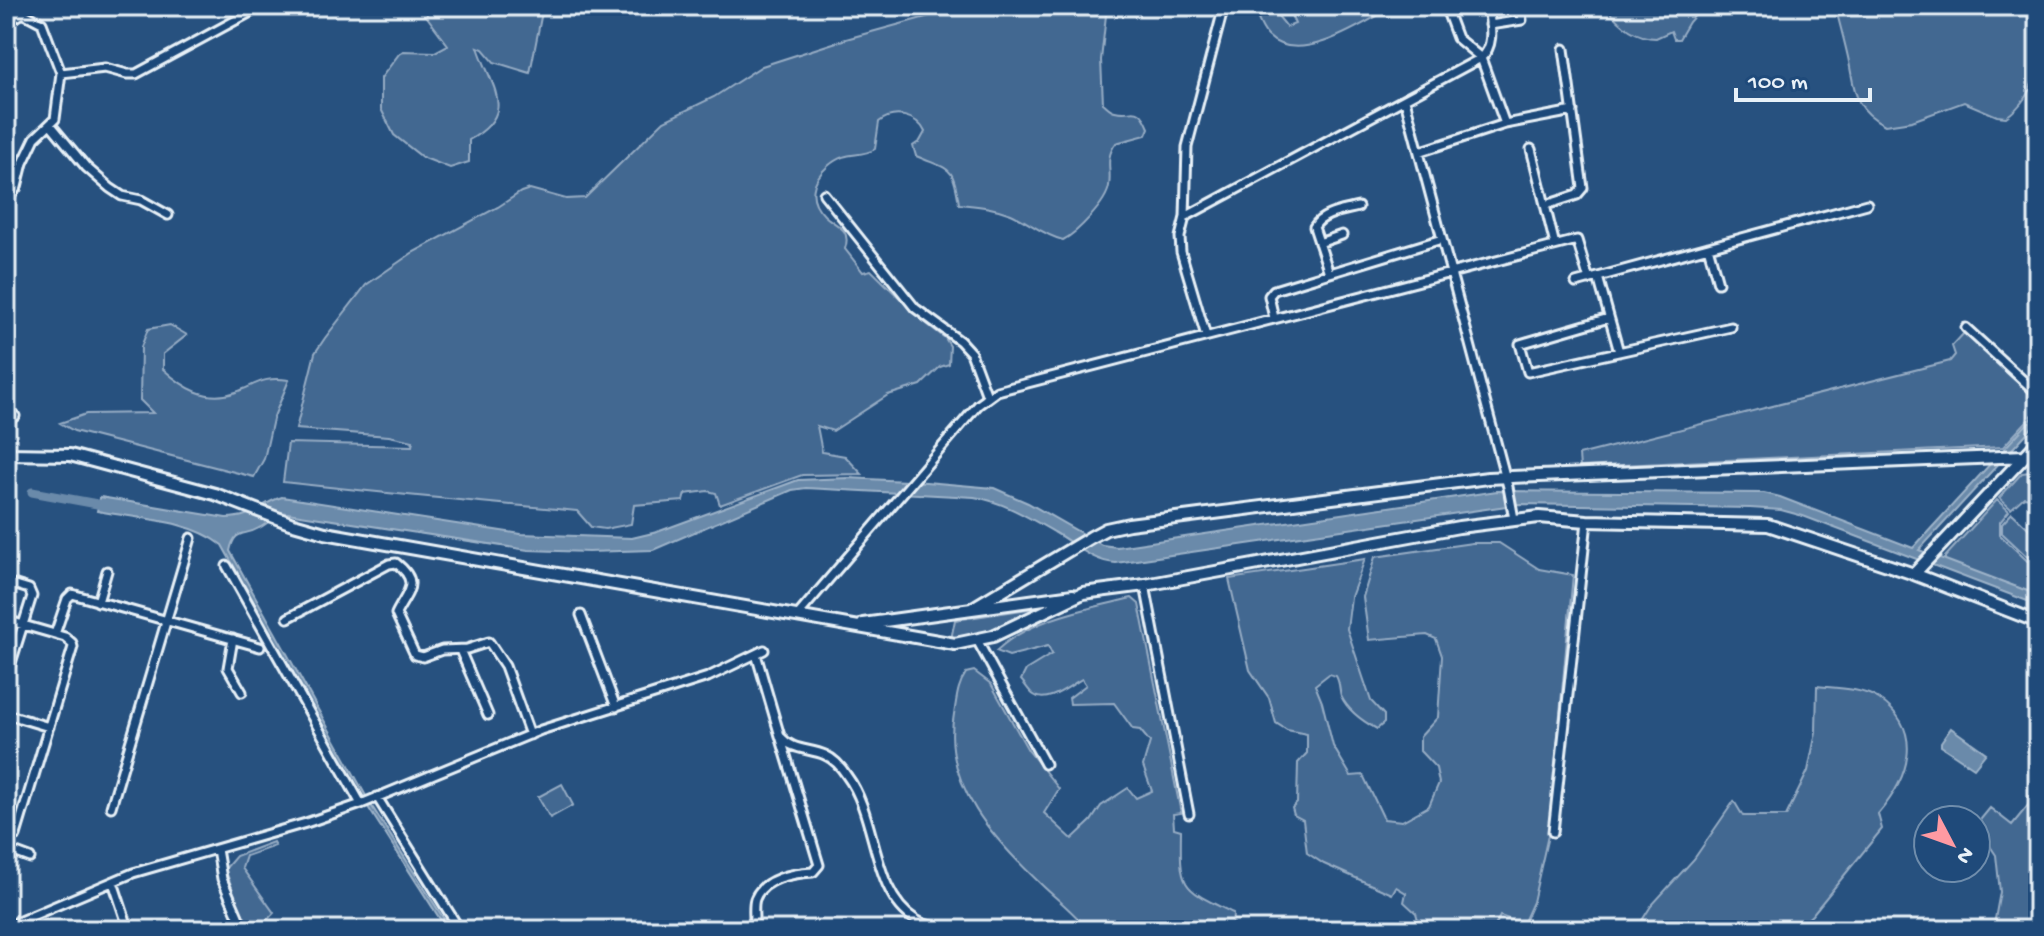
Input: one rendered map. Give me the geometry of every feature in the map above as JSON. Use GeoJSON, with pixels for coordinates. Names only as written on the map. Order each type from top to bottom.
{"type":"FeatureCollection","features":[{"type":"Feature","properties":{"kind":"main road"},"geometry":{"type":"LineString","coordinates":[[1914,574],[2038,442]]}},
{"type":"Feature","properties":{"kind":"main road"},"geometry":{"type":"LineString","coordinates":[[6,454],[70,455],[204,491],[325,533],[955,644],[993,636],[1083,593]]}},
{"type":"Feature","properties":{"kind":"main road"},"geometry":{"type":"LineString","coordinates":[[971,609],[1091,537],[1106,529],[1129,524],[1507,482],[2025,456]]}},
{"type":"Feature","properties":{"kind":"main road"},"geometry":{"type":"LineString","coordinates":[[853,625],[1145,585],[1513,514],[1587,521],[1768,525],[1914,574],[2038,622]]}},
{"type":"Feature","properties":{"kind":"street"},"geometry":{"type":"LineString","coordinates":[[61,73],[105,68],[136,74],[262,6]]}},
{"type":"Feature","properties":{"kind":"street"},"geometry":{"type":"LineString","coordinates":[[1206,336],[1181,252],[1181,229],[1185,217],[1187,147],[1224,6]]}},
{"type":"Feature","properties":{"kind":"street"},"geometry":{"type":"LineString","coordinates":[[1445,6],[1457,38],[1481,58],[1505,124]]}},
{"type":"Feature","properties":{"kind":"street"},"geometry":{"type":"LineString","coordinates":[[1185,217],[1481,58],[1489,44],[1488,6]]}},
{"type":"Feature","properties":{"kind":"street"},"geometry":{"type":"LineString","coordinates":[[1490,25],[1522,20],[1520,6]]}},
{"type":"Feature","properties":{"kind":"street"},"geometry":{"type":"LineString","coordinates":[[6,23],[23,13],[42,23],[61,73],[58,110],[51,125],[35,138],[23,163],[17,187],[6,197]]}},
{"type":"Feature","properties":{"kind":"street"},"geometry":{"type":"LineString","coordinates":[[1546,205],[1577,195],[1583,188],[1564,49]]}},
{"type":"Feature","properties":{"kind":"street"},"geometry":{"type":"LineString","coordinates":[[1405,100],[1513,514]]}},
{"type":"Feature","properties":{"kind":"street"},"geometry":{"type":"LineString","coordinates":[[1419,152],[1505,124],[1573,111]]}},
{"type":"Feature","properties":{"kind":"street"},"geometry":{"type":"LineString","coordinates":[[51,125],[86,167],[110,188],[168,215]]}},
{"type":"Feature","properties":{"kind":"street"},"geometry":{"type":"LineString","coordinates":[[1531,149],[1555,245]]}},
{"type":"Feature","properties":{"kind":"street"},"geometry":{"type":"LineString","coordinates":[[824,194],[915,308],[960,341],[971,353],[987,396]]}},
{"type":"Feature","properties":{"kind":"street"},"geometry":{"type":"LineString","coordinates":[[1576,283],[1867,204]]}},
{"type":"Feature","properties":{"kind":"street"},"geometry":{"type":"LineString","coordinates":[[1329,273],[1314,227],[1319,219],[1358,207]]}},
{"type":"Feature","properties":{"kind":"street"},"geometry":{"type":"LineString","coordinates":[[1319,243],[1342,235]]}},
{"type":"Feature","properties":{"kind":"street"},"geometry":{"type":"LineString","coordinates":[[1274,318],[1269,296],[1274,290],[1442,239]]}},
{"type":"Feature","properties":{"kind":"street"},"geometry":{"type":"LineString","coordinates":[[798,615],[987,396],[997,391],[1577,240],[1594,278],[1619,352]]}},
{"type":"Feature","properties":{"kind":"street"},"geometry":{"type":"LineString","coordinates":[[1708,247],[1718,283]]}},
{"type":"Feature","properties":{"kind":"street"},"geometry":{"type":"LineString","coordinates":[[1609,318],[1520,344],[1528,372],[1731,327]]}},
{"type":"Feature","properties":{"kind":"street"},"geometry":{"type":"LineString","coordinates":[[1966,328],[2038,394]]}},
{"type":"Feature","properties":{"kind":"street"},"geometry":{"type":"LineString","coordinates":[[6,412],[15,416]]}},
{"type":"Feature","properties":{"kind":"street"},"geometry":{"type":"LineString","coordinates":[[1553,832],[1587,521]]}},
{"type":"Feature","properties":{"kind":"street"},"geometry":{"type":"LineString","coordinates":[[111,807],[191,538]]}},
{"type":"Feature","properties":{"kind":"street"},"geometry":{"type":"LineString","coordinates":[[288,618],[396,563],[408,577],[411,589],[396,614],[397,622],[415,655],[423,657],[442,650],[460,650],[489,642],[495,648],[518,697],[530,735]]}},
{"type":"Feature","properties":{"kind":"street"},"geometry":{"type":"LineString","coordinates":[[227,566],[368,801],[460,930]]}},
{"type":"Feature","properties":{"kind":"street"},"geometry":{"type":"LineString","coordinates":[[98,602],[107,571]]}},
{"type":"Feature","properties":{"kind":"street"},"geometry":{"type":"LineString","coordinates":[[6,582],[32,592],[6,679]]}},
{"type":"Feature","properties":{"kind":"street"},"geometry":{"type":"LineString","coordinates":[[1145,585],[1189,814]]}},
{"type":"Feature","properties":{"kind":"street"},"geometry":{"type":"LineString","coordinates":[[55,634],[72,594],[260,647]]}},
{"type":"Feature","properties":{"kind":"street"},"geometry":{"type":"LineString","coordinates":[[581,615],[616,707]]}},
{"type":"Feature","properties":{"kind":"street"},"geometry":{"type":"LineString","coordinates":[[6,620],[69,639],[73,647],[16,835]]}},
{"type":"Feature","properties":{"kind":"street"},"geometry":{"type":"LineString","coordinates":[[233,639],[228,668],[242,692]]}},
{"type":"Feature","properties":{"kind":"street"},"geometry":{"type":"LineString","coordinates":[[977,640],[1045,764]]}},
{"type":"Feature","properties":{"kind":"street"},"geometry":{"type":"LineString","coordinates":[[460,650],[488,715]]}},
{"type":"Feature","properties":{"kind":"street"},"geometry":{"type":"LineString","coordinates":[[6,927],[113,882],[368,801],[507,748],[530,735],[708,677],[760,652],[780,736],[819,865],[813,872],[782,877],[761,890],[755,901],[754,919]]}},
{"type":"Feature","properties":{"kind":"street"},"geometry":{"type":"LineString","coordinates":[[6,714],[49,727]]}},
{"type":"Feature","properties":{"kind":"street"},"geometry":{"type":"LineString","coordinates":[[780,736],[796,748],[828,756],[847,775],[864,807],[892,895],[910,916],[928,927],[964,930]]}},
{"type":"Feature","properties":{"kind":"street"},"geometry":{"type":"LineString","coordinates":[[6,849],[30,858]]}},
{"type":"Feature","properties":{"kind":"street"},"geometry":{"type":"LineString","coordinates":[[217,849],[222,879],[244,930]]}},
{"type":"Feature","properties":{"kind":"street"},"geometry":{"type":"LineString","coordinates":[[113,882],[129,930]]}},
{"type":"Feature","properties":{"kind":"shaded area"},"geometry":{"type":"Polygon","coordinates":[[[426,6],[549,6],[541,17],[530,73],[494,62],[478,47],[494,87],[497,109],[484,130],[469,140],[469,162],[450,168],[422,157],[394,135],[381,109],[381,78],[399,54],[403,51],[435,52],[448,45],[427,17],[426,6]]]}},
{"type":"Feature","properties":{"kind":"shaded area"},"geometry":{"type":"Polygon","coordinates":[[[966,6],[1107,6],[1101,60],[1103,103],[1115,111],[1138,112],[1149,128],[1146,135],[1116,143],[1109,159],[1107,193],[1083,224],[1063,240],[1005,212],[959,204],[952,175],[943,167],[916,156],[913,146],[925,132],[917,122],[905,116],[891,116],[879,122],[875,149],[841,158],[818,177],[814,189],[815,202],[824,215],[844,231],[847,240],[845,249],[863,272],[871,270],[950,346],[949,364],[940,367],[921,385],[888,395],[833,431],[817,426],[822,452],[845,456],[862,474],[802,475],[720,505],[716,493],[685,494],[683,501],[634,505],[631,524],[605,529],[591,527],[577,511],[283,482],[288,443],[412,446],[413,441],[389,436],[296,429],[315,353],[366,285],[412,253],[521,192],[530,189],[566,199],[585,198],[664,121],[714,97],[762,66],[966,6]]]}},
{"type":"Feature","properties":{"kind":"shaded area"},"geometry":{"type":"Polygon","coordinates":[[[1270,6],[1287,27],[1295,24],[1287,6],[1394,6],[1331,39],[1297,47],[1281,44],[1268,36],[1253,8],[1270,6]]]}},
{"type":"Feature","properties":{"kind":"shaded area"},"geometry":{"type":"Polygon","coordinates":[[[1605,6],[1703,6],[1679,39],[1674,39],[1671,31],[1656,38],[1633,32],[1605,6]]]}},
{"type":"Feature","properties":{"kind":"shaded area"},"geometry":{"type":"Polygon","coordinates":[[[1835,6],[2038,6],[2038,53],[2033,82],[2027,95],[2006,117],[1964,102],[1912,121],[1885,125],[1867,113],[1858,99],[1835,6]]]}},
{"type":"Feature","properties":{"kind":"shaded area"},"geometry":{"type":"Polygon","coordinates":[[[170,325],[187,335],[163,354],[163,369],[196,392],[225,395],[267,380],[289,380],[273,419],[264,459],[254,477],[74,431],[60,423],[86,414],[153,413],[140,400],[141,347],[148,329],[170,325]]]}},
{"type":"Feature","properties":{"kind":"shaded area"},"geometry":{"type":"Polygon","coordinates":[[[1965,332],[2038,401],[2038,409],[2003,447],[1580,467],[1579,455],[1950,361],[1955,355],[1952,346],[1965,332]]]}},
{"type":"Feature","properties":{"kind":"shaded area"},"geometry":{"type":"Polygon","coordinates":[[[2038,412],[2038,421],[1919,550],[2038,595],[2038,605],[1803,516],[1781,510],[1750,508],[1520,504],[1116,563],[1091,556],[1016,511],[974,497],[806,488],[792,490],[653,550],[588,552],[528,550],[281,512],[254,531],[237,536],[230,551],[371,805],[451,930],[447,930],[368,807],[222,545],[209,536],[178,525],[97,511],[100,497],[226,518],[250,513],[282,497],[521,534],[632,538],[657,532],[798,480],[848,478],[994,488],[1028,503],[1102,545],[1117,547],[1497,491],[1764,493],[1913,548],[2038,412]]]}},
{"type":"Feature","properties":{"kind":"shaded area"},"geometry":{"type":"Polygon","coordinates":[[[2022,473],[2038,475],[2038,499],[2024,497],[2011,509],[1999,498],[2022,473]]]}},
{"type":"Feature","properties":{"kind":"shaded area"},"geometry":{"type":"Polygon","coordinates":[[[1997,500],[2009,511],[2000,522],[2000,535],[2038,571],[2038,595],[1945,561],[1945,557],[1997,500]]]}},
{"type":"Feature","properties":{"kind":"shaded area"},"geometry":{"type":"Polygon","coordinates":[[[2012,513],[2038,537],[2036,565],[2002,533],[2002,524],[2012,513]]]}},
{"type":"Feature","properties":{"kind":"shaded area"},"geometry":{"type":"Polygon","coordinates":[[[1472,543],[1499,543],[1539,569],[1573,575],[1549,831],[1533,902],[1523,924],[1500,916],[1496,924],[1503,930],[1421,930],[1416,913],[1404,902],[1406,893],[1396,887],[1392,894],[1324,864],[1307,853],[1303,820],[1294,815],[1292,808],[1297,803],[1298,763],[1307,753],[1307,734],[1287,730],[1276,723],[1269,698],[1250,670],[1229,579],[1365,559],[1351,597],[1347,629],[1371,701],[1384,715],[1384,723],[1377,729],[1352,711],[1341,696],[1336,676],[1329,674],[1315,685],[1333,746],[1351,776],[1363,775],[1384,819],[1402,821],[1429,806],[1439,783],[1436,768],[1420,751],[1420,737],[1438,717],[1442,656],[1436,639],[1427,635],[1369,640],[1363,597],[1375,557],[1472,543]]]}},
{"type":"Feature","properties":{"kind":"shaded area"},"geometry":{"type":"Polygon","coordinates":[[[1132,598],[1139,604],[1181,813],[1173,814],[1174,828],[1181,830],[1183,875],[1193,891],[1233,913],[1232,930],[1088,930],[991,831],[964,788],[956,764],[952,740],[957,697],[966,673],[974,671],[991,684],[1028,750],[1059,789],[1044,813],[1072,839],[1101,806],[1128,788],[1136,798],[1152,791],[1143,766],[1150,742],[1140,730],[1133,729],[1114,703],[1070,704],[1069,698],[1086,685],[1082,679],[1052,696],[1045,698],[1032,694],[1021,680],[1026,670],[1052,654],[1048,646],[1009,656],[996,651],[1026,630],[1043,623],[1132,598]]]}},
{"type":"Feature","properties":{"kind":"shaded area"},"geometry":{"type":"Polygon","coordinates":[[[1035,608],[994,628],[951,639],[955,620],[1035,608]]]}},
{"type":"Feature","properties":{"kind":"shaded area"},"geometry":{"type":"Polygon","coordinates":[[[1817,686],[1872,695],[1894,712],[1903,726],[1907,740],[1904,771],[1878,814],[1882,829],[1812,915],[1795,930],[1636,930],[1651,906],[1694,859],[1734,801],[1743,816],[1786,816],[1808,771],[1816,732],[1817,686]]]}},
{"type":"Feature","properties":{"kind":"shaded area"},"geometry":{"type":"Polygon","coordinates":[[[1951,728],[1986,753],[1974,768],[1941,746],[1951,728]]]}},
{"type":"Feature","properties":{"kind":"shaded area"},"geometry":{"type":"Polygon","coordinates":[[[562,784],[573,805],[550,818],[538,797],[562,784]]]}},
{"type":"Feature","properties":{"kind":"shaded area"},"geometry":{"type":"Polygon","coordinates":[[[2034,798],[2038,800],[2038,930],[1993,930],[2000,892],[1996,855],[1992,849],[1992,810],[2012,825],[2034,798]]]}},
{"type":"Feature","properties":{"kind":"shaded area"},"geometry":{"type":"Polygon","coordinates":[[[273,842],[275,846],[246,856],[242,868],[274,913],[257,930],[248,930],[225,869],[236,856],[273,842]]]}},
{"type":"Feature","properties":{"kind":"waterway"},"geometry":{"type":"LineString","coordinates":[[32,492],[108,506]]}}]}
